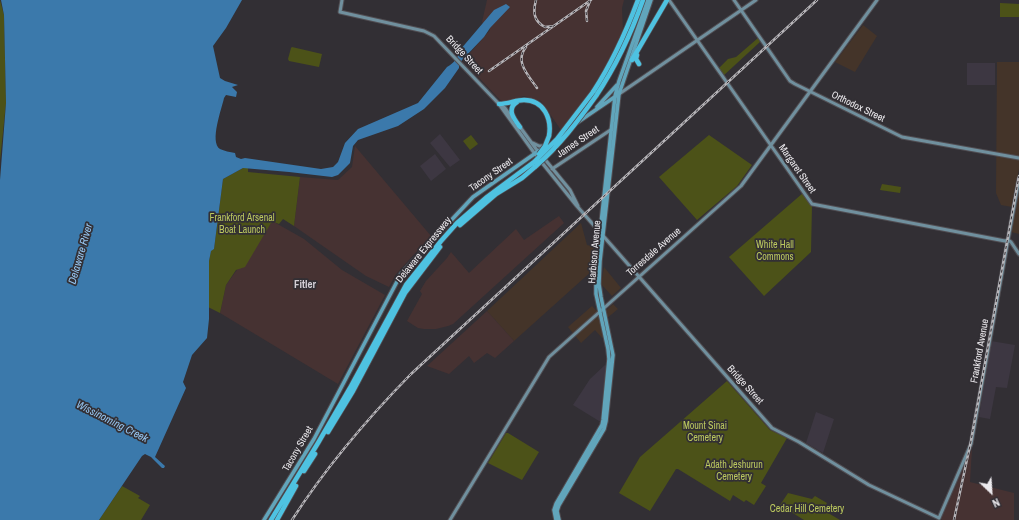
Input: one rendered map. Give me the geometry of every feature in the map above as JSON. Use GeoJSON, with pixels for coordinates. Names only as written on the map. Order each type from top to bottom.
{"type":"FeatureCollection","features":[{"type":"Feature","properties":{"kind":"highway","name":"Delaware Expressway"},"geometry":{"type":"LineString","coordinates":[[443,240],[478,208],[496,194],[522,178],[594,94],[614,66],[624,46],[627,28],[638,0]]}},
{"type":"Feature","properties":{"kind":"highway","name":"Delaware Expressway"},"geometry":{"type":"LineString","coordinates":[[594,94],[626,37],[642,0]]}},
{"type":"Feature","properties":{"kind":"highway"},"geometry":{"type":"LineString","coordinates":[[632,60],[667,2]]}},
{"type":"Feature","properties":{"kind":"highway"},"geometry":{"type":"LineString","coordinates":[[639,64],[636,57],[642,44]]}},
{"type":"Feature","properties":{"kind":"highway"},"geometry":{"type":"LineString","coordinates":[[499,104],[524,100],[534,102],[544,110],[548,118],[548,136],[543,149],[534,163]]}},
{"type":"Feature","properties":{"kind":"highway"},"geometry":{"type":"LineString","coordinates":[[518,101],[513,104],[511,113],[520,127]]}},
{"type":"Feature","properties":{"kind":"highway","name":"Delaware Expressway"},"geometry":{"type":"LineString","coordinates":[[277,520],[310,458],[352,389],[385,326],[405,294],[443,240],[472,209],[534,163]]}},
{"type":"Feature","properties":{"kind":"highway","name":"Delaware Expressway"},"geometry":{"type":"LineString","coordinates":[[271,520],[307,464]]}},
{"type":"Feature","properties":{"kind":"main road","name":"Bridge Street"},"geometry":{"type":"LineString","coordinates":[[342,0],[340,12],[424,31],[434,36],[499,104],[580,209],[772,428],[799,442],[869,485],[939,519]]}},
{"type":"Feature","properties":{"kind":"main road","name":"Harbison Avenue"},"geometry":{"type":"LineString","coordinates":[[557,520],[559,505],[605,427],[613,355],[610,349],[601,310],[599,284],[602,234],[611,175],[615,96],[648,0]]}},
{"type":"Feature","properties":{"kind":"main road","name":"Harbison Avenue"},"geometry":{"type":"LineString","coordinates":[[613,128],[619,94],[652,0]]}},
{"type":"Feature","properties":{"kind":"main road","name":"Orthodox Street"},"geometry":{"type":"LineString","coordinates":[[734,0],[790,81],[902,137],[1019,158]]}},
{"type":"Feature","properties":{"kind":"main road","name":"Tacony Street"},"geometry":{"type":"LineString","coordinates":[[264,520],[314,439],[399,278],[473,197],[537,153],[590,113],[756,0]]}},
{"type":"Feature","properties":{"kind":"main road","name":"Torresdale Avenue"},"geometry":{"type":"LineString","coordinates":[[450,520],[547,359],[738,190],[877,0]]}},
{"type":"Feature","properties":{"kind":"main road","name":"Margaret Street"},"geometry":{"type":"LineString","coordinates":[[667,2],[697,41],[812,204],[1005,241],[1008,240]]}},
{"type":"Feature","properties":{"kind":"main road"},"geometry":{"type":"LineString","coordinates":[[590,113],[612,91],[619,81]]}},
{"type":"Feature","properties":{"kind":"main road","name":"Bridge Street"},"geometry":{"type":"LineString","coordinates":[[499,104],[505,108],[520,127],[537,153]]}},
{"type":"Feature","properties":{"kind":"main road","name":"James Street"},"geometry":{"type":"LineString","coordinates":[[551,170],[613,128]]}},
{"type":"Feature","properties":{"kind":"main road"},"geometry":{"type":"LineString","coordinates":[[529,139],[538,146],[546,146]]}},
{"type":"Feature","properties":{"kind":"main road","name":"Frankford Avenue"},"geometry":{"type":"LineString","coordinates":[[939,519],[971,444],[1019,179]]}},
{"type":"Feature","properties":{"kind":"main road"},"geometry":{"type":"LineString","coordinates":[[1008,240],[1019,254]]}},
{"type":"Feature","properties":{"kind":"main road","name":"Harbison Avenue"},"geometry":{"type":"LineString","coordinates":[[557,520],[554,510],[556,504],[602,426],[610,349]]}},
{"type":"Feature","properties":{"kind":"main road"},"geometry":{"type":"LineString","coordinates":[[609,359],[613,355]]}},
{"type":"Feature","properties":{"kind":"shaded area"},"geometry":{"type":"Polygon","coordinates":[[[487,0],[624,0],[622,8],[623,31],[621,40],[594,90],[561,130],[541,101],[524,96],[502,102],[463,61],[490,30],[482,22],[487,0]]]}},
{"type":"Feature","properties":{"kind":"shaded area"},"geometry":{"type":"Polygon","coordinates":[[[863,25],[877,36],[855,72],[835,62],[863,25]]]}},
{"type":"Feature","properties":{"kind":"shaded area"},"geometry":{"type":"Polygon","coordinates":[[[997,62],[1019,62],[1019,169],[1012,207],[1001,205],[996,193],[997,62]]]}},
{"type":"Feature","properties":{"kind":"shaded area"},"geometry":{"type":"Polygon","coordinates":[[[967,63],[995,63],[995,85],[967,85],[967,63]]]}},
{"type":"Feature","properties":{"kind":"shaded area"},"geometry":{"type":"Polygon","coordinates":[[[440,134],[460,160],[450,167],[430,143],[440,134]]]}},
{"type":"Feature","properties":{"kind":"shaded area"},"geometry":{"type":"Polygon","coordinates":[[[355,146],[431,236],[396,274],[389,287],[366,276],[294,226],[300,177],[338,180],[352,167],[355,146]]]}},
{"type":"Feature","properties":{"kind":"shaded area"},"geometry":{"type":"Polygon","coordinates":[[[435,154],[446,169],[431,181],[420,166],[435,154]]]}},
{"type":"Feature","properties":{"kind":"shaded area"},"geometry":{"type":"Polygon","coordinates":[[[1019,188],[1019,234],[1011,232],[1019,188]]]}},
{"type":"Feature","properties":{"kind":"shaded area"},"geometry":{"type":"Polygon","coordinates":[[[559,216],[564,223],[453,324],[436,329],[424,329],[418,328],[407,321],[422,294],[420,291],[426,281],[451,252],[469,273],[516,229],[524,240],[559,216]]]}},
{"type":"Feature","properties":{"kind":"shaded area"},"geometry":{"type":"Polygon","coordinates":[[[274,222],[304,239],[342,270],[385,295],[338,384],[220,313],[226,285],[271,223],[274,222]]]}},
{"type":"Feature","properties":{"kind":"shaded area"},"geometry":{"type":"Polygon","coordinates":[[[581,223],[587,245],[596,247],[593,270],[514,341],[487,311],[581,223]]]}},
{"type":"Feature","properties":{"kind":"shaded area"},"geometry":{"type":"Polygon","coordinates":[[[604,267],[621,288],[612,296],[601,284],[604,267]]]}},
{"type":"Feature","properties":{"kind":"shaded area"},"geometry":{"type":"Polygon","coordinates":[[[613,304],[618,309],[600,324],[602,338],[595,330],[581,343],[568,327],[592,306],[601,315],[613,304]]]}},
{"type":"Feature","properties":{"kind":"shaded area"},"geometry":{"type":"Polygon","coordinates":[[[487,311],[514,341],[495,358],[487,353],[474,363],[469,356],[449,374],[427,366],[487,311]]]}},
{"type":"Feature","properties":{"kind":"shaded area"},"geometry":{"type":"Polygon","coordinates":[[[991,341],[1015,345],[1007,388],[996,387],[990,419],[979,417],[991,341]]]}},
{"type":"Feature","properties":{"kind":"shaded area"},"geometry":{"type":"Polygon","coordinates":[[[605,365],[599,421],[573,405],[590,379],[605,365]]]}},
{"type":"Feature","properties":{"kind":"shaded area"},"geometry":{"type":"Polygon","coordinates":[[[816,412],[834,419],[823,453],[806,443],[816,412]]]}},
{"type":"Feature","properties":{"kind":"shaded area"},"geometry":{"type":"Polygon","coordinates":[[[972,449],[970,482],[1014,493],[1014,520],[941,519],[972,449]]]}},
{"type":"Feature","properties":{"kind":"green space"},"geometry":{"type":"Polygon","coordinates":[[[0,0],[4,15],[6,103],[0,161],[0,0]]]}},
{"type":"Feature","properties":{"kind":"green space"},"geometry":{"type":"Polygon","coordinates":[[[1000,3],[1019,4],[1019,17],[1000,17],[1000,3]]]}},
{"type":"Feature","properties":{"kind":"green space"},"geometry":{"type":"Polygon","coordinates":[[[758,38],[760,42],[723,76],[718,69],[728,59],[736,57],[758,38]]]}},
{"type":"Feature","properties":{"kind":"green space"},"geometry":{"type":"Polygon","coordinates":[[[292,47],[322,54],[319,67],[289,61],[288,59],[292,47]]]}},
{"type":"Feature","properties":{"kind":"green space"},"geometry":{"type":"Polygon","coordinates":[[[471,135],[478,144],[470,150],[463,141],[471,135]]]}},
{"type":"Feature","properties":{"kind":"green space"},"geometry":{"type":"Polygon","coordinates":[[[709,135],[752,165],[737,186],[697,220],[659,177],[709,135]]]}},
{"type":"Feature","properties":{"kind":"green space","name":"Frankford Arsenal Boat Launch"},"geometry":{"type":"Polygon","coordinates":[[[243,168],[248,168],[248,172],[300,177],[294,226],[283,219],[279,224],[274,222],[271,223],[245,267],[236,270],[226,285],[220,313],[208,307],[209,261],[211,250],[214,249],[223,179],[243,168]]]}},
{"type":"Feature","properties":{"kind":"green space"},"geometry":{"type":"Polygon","coordinates":[[[882,184],[901,187],[900,193],[880,190],[882,184]]]}},
{"type":"Feature","properties":{"kind":"green space","name":"White Hall Commons"},"geometry":{"type":"Polygon","coordinates":[[[803,193],[812,205],[811,252],[764,296],[729,257],[803,193]]]}},
{"type":"Feature","properties":{"kind":"green space"},"geometry":{"type":"Polygon","coordinates":[[[727,381],[770,430],[787,438],[761,483],[766,486],[754,505],[746,500],[744,502],[733,495],[730,501],[678,469],[676,469],[650,511],[619,493],[640,457],[727,381]]]}},
{"type":"Feature","properties":{"kind":"green space"},"geometry":{"type":"Polygon","coordinates":[[[506,433],[539,452],[522,480],[488,463],[506,433]]]}},
{"type":"Feature","properties":{"kind":"green space"},"geometry":{"type":"Polygon","coordinates":[[[122,486],[140,496],[138,498],[150,505],[141,520],[99,520],[122,486]]]}},
{"type":"Feature","properties":{"kind":"green space","name":"Cedar Hill Cemetery"},"geometry":{"type":"Polygon","coordinates":[[[788,493],[812,499],[815,496],[827,503],[823,510],[840,520],[804,520],[780,505],[788,493]]]}},
{"type":"Feature","properties":{"kind":"water"},"geometry":{"type":"Polygon","coordinates":[[[1,0],[242,0],[226,28],[213,46],[220,78],[238,85],[232,87],[237,92],[236,97],[226,95],[224,98],[216,132],[217,145],[222,150],[235,153],[236,157],[241,159],[245,158],[321,169],[333,167],[338,162],[345,143],[358,129],[418,103],[447,67],[452,64],[460,50],[494,10],[506,4],[510,7],[462,60],[459,68],[445,88],[424,109],[398,126],[358,140],[353,146],[350,163],[338,175],[332,177],[243,168],[223,179],[214,249],[211,251],[209,261],[209,319],[207,338],[192,355],[183,382],[186,388],[155,457],[165,466],[162,468],[151,457],[145,454],[142,456],[99,520],[0,520],[0,180],[6,103],[4,15],[1,0]]]}},
{"type":"Feature","properties":{"kind":"railway"},"geometry":{"type":"LineString","coordinates":[[536,0],[534,12],[538,22],[545,27],[554,26]]}},
{"type":"Feature","properties":{"kind":"railway"},"geometry":{"type":"LineString","coordinates":[[489,71],[591,0]]}},
{"type":"Feature","properties":{"kind":"railway"},"geometry":{"type":"LineString","coordinates":[[292,520],[333,462],[379,408],[411,374],[817,0]]}},
{"type":"Feature","properties":{"kind":"railway"},"geometry":{"type":"LineString","coordinates":[[587,21],[586,11],[590,1]]}},
{"type":"Feature","properties":{"kind":"railway"},"geometry":{"type":"LineString","coordinates":[[526,47],[523,53],[522,63],[524,69],[537,88]]}},
{"type":"Feature","properties":{"kind":"railway"},"geometry":{"type":"LineString","coordinates":[[954,520],[971,441],[1019,176]]}},
{"type":"Feature","properties":{"kind":"district","name":"Fitler"},"geometry":{"type":"Point","coordinates":[305,285]}},
{"type":"Feature","properties":{"kind":"water label","name":"Delaware River"},"geometry":{"type":"Point","coordinates":[81,254]}},
{"type":"Feature","properties":{"kind":"water label","name":"Wissinoming Creek"},"geometry":{"type":"Point","coordinates":[112,422]}},
{"type":"Feature","properties":{"kind":"park label","name":"Mount Sinai Cemetery"},"geometry":{"type":"Point","coordinates":[705,432]}},
{"type":"Feature","properties":{"kind":"park label","name":"Adath Jeshurun Cemetery"},"geometry":{"type":"Point","coordinates":[734,470]}}]}
